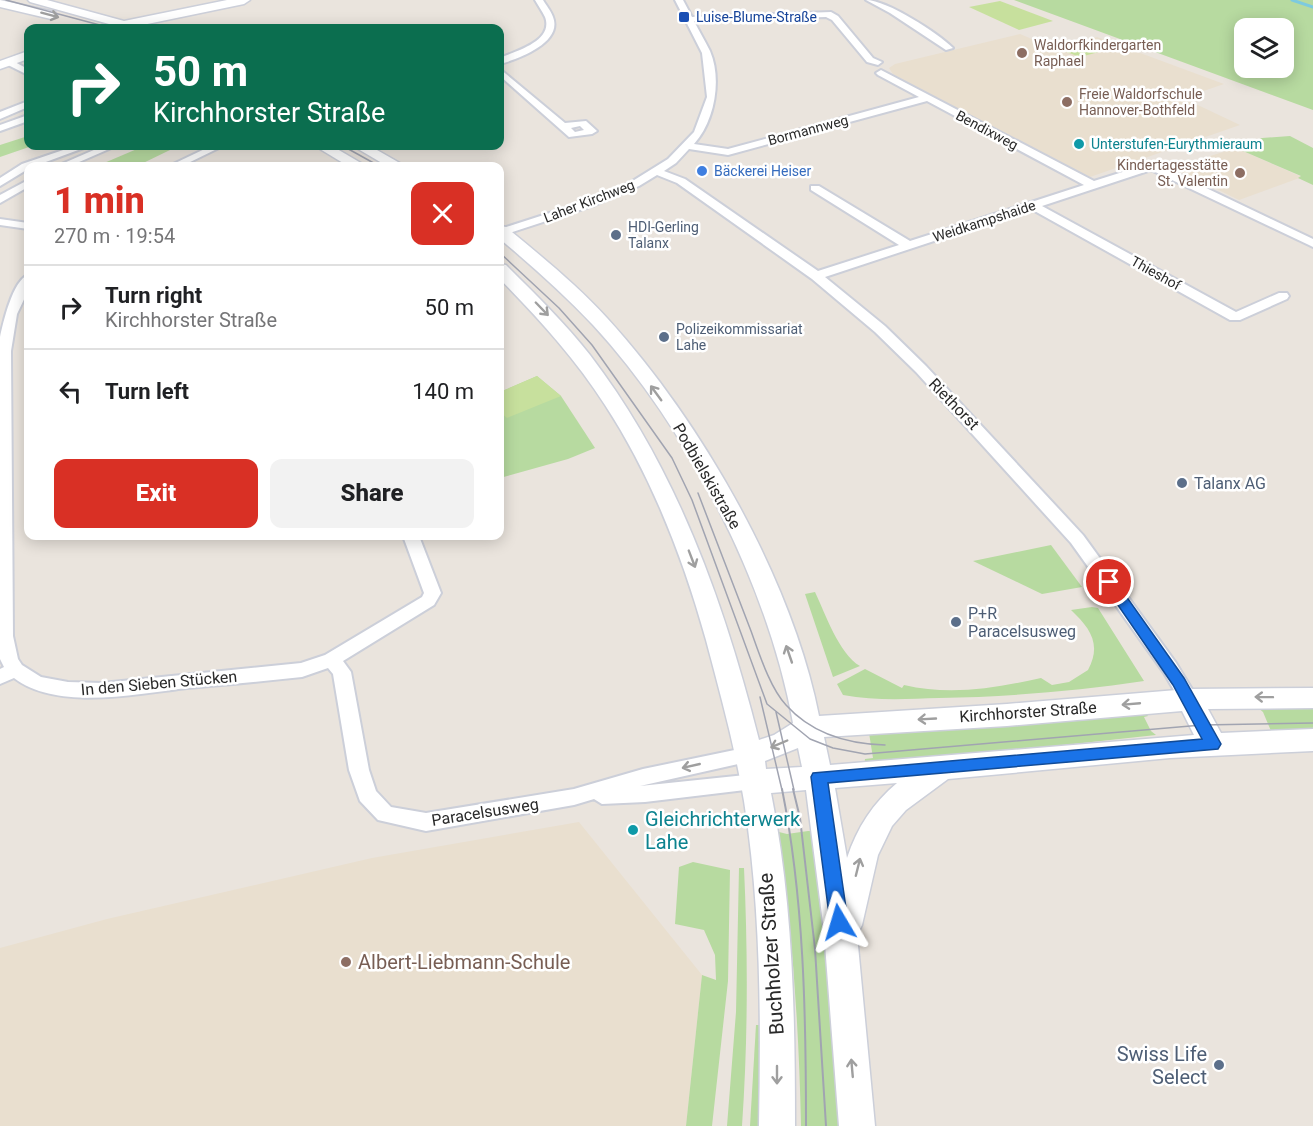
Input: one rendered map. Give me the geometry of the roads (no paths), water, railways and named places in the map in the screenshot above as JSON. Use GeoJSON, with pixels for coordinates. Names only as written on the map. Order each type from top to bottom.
{"type":"FeatureCollection","features":[{"type":"Feature","properties":{"kind":"main road"},"geometry":{"type":"LineString","coordinates":[[34,0],[124,24]]}},
{"type":"Feature","properties":{"kind":"main road"},"geometry":{"type":"LineString","coordinates":[[141,24],[244,0]]}},
{"type":"Feature","properties":{"kind":"main road"},"geometry":{"type":"LineString","coordinates":[[0,3],[81,24]]}},
{"type":"Feature","properties":{"kind":"main road"},"geometry":{"type":"LineString","coordinates":[[5,64],[24,57]]}},
{"type":"Feature","properties":{"kind":"main road"},"geometry":{"type":"LineString","coordinates":[[329,150],[351,162]]}},
{"type":"Feature","properties":{"kind":"main road"},"geometry":{"type":"LineString","coordinates":[[367,150],[390,162]]}},
{"type":"Feature","properties":{"kind":"main road","name":"Podbielskistraße"},"geometry":{"type":"LineString","coordinates":[[504,235],[551,272],[603,324],[632,360],[694,449],[742,538],[777,620],[798,681],[819,777]]}},
{"type":"Feature","properties":{"kind":"main road"},"geometry":{"type":"LineString","coordinates":[[504,272],[545,313],[589,365],[628,422],[664,488],[709,604],[752,768],[819,777],[1213,744],[1313,740]]}},
{"type":"Feature","properties":{"kind":"main road","name":"Kirchhorster Straße"},"geometry":{"type":"LineString","coordinates":[[752,768],[807,728],[868,722],[1007,716],[1190,699],[1313,698]]}},
{"type":"Feature","properties":{"kind":"main road"},"geometry":{"type":"LineString","coordinates":[[1190,699],[1213,744]]}},
{"type":"Feature","properties":{"kind":"main road","name":"Buchholzer Straße"},"geometry":{"type":"LineString","coordinates":[[752,768],[761,820],[774,965],[778,1023],[777,1126]]}},
{"type":"Feature","properties":{"kind":"main road"},"geometry":{"type":"LineString","coordinates":[[842,945],[862,852],[874,826],[891,805],[914,785],[947,768]]}},
{"type":"Feature","properties":{"kind":"main road"},"geometry":{"type":"LineString","coordinates":[[819,777],[842,945],[857,1126]]}},
{"type":"Feature","properties":{"kind":"street"},"geometry":{"type":"LineString","coordinates":[[504,59],[534,47],[548,34],[550,19],[539,0]]}},
{"type":"Feature","properties":{"kind":"street","name":"Laher Kirchweg"},"geometry":{"type":"LineString","coordinates":[[504,231],[617,194],[658,172],[689,146],[704,126],[710,112],[712,90],[704,46],[693,19],[680,0]]}},
{"type":"Feature","properties":{"kind":"street"},"geometry":{"type":"LineString","coordinates":[[870,0],[892,11],[949,48]]}},
{"type":"Feature","properties":{"kind":"street"},"geometry":{"type":"LineString","coordinates":[[693,19],[817,13],[832,15],[863,53],[870,60],[878,62]]}},
{"type":"Feature","properties":{"kind":"street"},"geometry":{"type":"LineString","coordinates":[[5,64],[24,71]]}},
{"type":"Feature","properties":{"kind":"street","name":"Bendixweg"},"geometry":{"type":"LineString","coordinates":[[881,73],[1093,185]]}},
{"type":"Feature","properties":{"kind":"street"},"geometry":{"type":"LineString","coordinates":[[504,75],[564,126]]}},
{"type":"Feature","properties":{"kind":"street","name":"Bormannweg"},"geometry":{"type":"LineString","coordinates":[[689,146],[728,152],[927,98]]}},
{"type":"Feature","properties":{"kind":"street"},"geometry":{"type":"LineString","coordinates":[[0,116],[24,106]]}},
{"type":"Feature","properties":{"kind":"street"},"geometry":{"type":"LineString","coordinates":[[0,128],[24,119]]}},
{"type":"Feature","properties":{"kind":"street"},"geometry":{"type":"LineString","coordinates":[[38,162],[72,150]]}},
{"type":"Feature","properties":{"kind":"street"},"geometry":{"type":"LineString","coordinates":[[72,162],[101,150]]}},
{"type":"Feature","properties":{"kind":"street"},"geometry":{"type":"LineString","coordinates":[[187,162],[207,151]]}},
{"type":"Feature","properties":{"kind":"street","name":"Weidkampshaide"},"geometry":{"type":"LineString","coordinates":[[816,276],[1152,166],[1313,243]]}},
{"type":"Feature","properties":{"kind":"street"},"geometry":{"type":"LineString","coordinates":[[0,183],[24,167]]}},
{"type":"Feature","properties":{"kind":"street","name":"Riethorst"},"geometry":{"type":"LineString","coordinates":[[658,172],[681,181],[816,276],[880,329],[914,362],[1065,524],[1164,659],[1190,699]]}},
{"type":"Feature","properties":{"kind":"street"},"geometry":{"type":"LineString","coordinates":[[0,200],[24,185]]}},
{"type":"Feature","properties":{"kind":"street"},"geometry":{"type":"LineString","coordinates":[[816,188],[909,246]]}},
{"type":"Feature","properties":{"kind":"street","name":"Thieshof"},"geometry":{"type":"LineString","coordinates":[[1032,205],[1235,317],[1283,297]]}},
{"type":"Feature","properties":{"kind":"street"},"geometry":{"type":"LineString","coordinates":[[0,222],[24,225]]}},
{"type":"Feature","properties":{"kind":"street","name":"In den Sieben Stücken"},"geometry":{"type":"LineString","coordinates":[[24,290],[11,314],[4,351],[4,636],[8,673],[50,686],[76,690],[102,690],[302,670],[331,660],[428,601],[434,593],[413,540]]}},
{"type":"Feature","properties":{"kind":"street","name":"Paracelsusweg"},"geometry":{"type":"LineString","coordinates":[[331,660],[342,672],[359,770],[367,795],[385,814],[426,822],[574,797],[643,777],[752,768]]}},
{"type":"Feature","properties":{"kind":"street","name":"Paracelsusweg"},"geometry":{"type":"LineString","coordinates":[[574,797],[645,794],[752,768]]}},
{"type":"Feature","properties":{"kind":"waterway"},"geometry":{"type":"LineString","coordinates":[[1292,0],[1313,7]]}},
{"type":"Feature","properties":{"kind":"tram line"},"geometry":{"type":"LineString","coordinates":[[6,0],[96,24]]}},
{"type":"Feature","properties":{"kind":"tram line"},"geometry":{"type":"LineString","coordinates":[[350,150],[372,162]]}},
{"type":"Feature","properties":{"kind":"tram line"},"geometry":{"type":"LineString","coordinates":[[504,257],[559,308],[592,345],[672,458],[692,500],[767,704],[810,739],[833,748],[865,754],[1202,725],[1313,723]]}},
{"type":"Feature","properties":{"kind":"tram line"},"geometry":{"type":"LineString","coordinates":[[698,493],[761,660],[780,698],[796,715],[831,736],[844,740],[885,745]]}},
{"type":"Feature","properties":{"kind":"tram line"},"geometry":{"type":"LineString","coordinates":[[760,697],[782,790]]}},
{"type":"Feature","properties":{"kind":"tram line"},"geometry":{"type":"LineString","coordinates":[[776,712],[794,790]]}},
{"type":"Feature","properties":{"kind":"tram line"},"geometry":{"type":"LineString","coordinates":[[782,789],[799,914],[804,999],[806,1126]]}},
{"type":"Feature","properties":{"kind":"tram line"},"geometry":{"type":"LineString","coordinates":[[793,789],[800,818],[815,949],[826,1126]]}},
{"type":"Feature","properties":{"kind":"place","name":"Luise-Blume-Straße"},"geometry":{"type":"Point","coordinates":[684,17]}},
{"type":"Feature","properties":{"kind":"place","name":"Waldorfkindergarten Raphael"},"geometry":{"type":"Point","coordinates":[1022,53]}},
{"type":"Feature","properties":{"kind":"place","name":"Freie Waldorfschule Hannover-Bothfeld"},"geometry":{"type":"Point","coordinates":[1067,102]}},
{"type":"Feature","properties":{"kind":"place","name":"Unterstufen-Eurythmieraum"},"geometry":{"type":"Point","coordinates":[1079,144]}},
{"type":"Feature","properties":{"kind":"place","name":"Bäckerei Heiser"},"geometry":{"type":"Point","coordinates":[702,171]}},
{"type":"Feature","properties":{"kind":"place","name":"Kindertagesstätte St. Valentin"},"geometry":{"type":"Point","coordinates":[1240,173]}},
{"type":"Feature","properties":{"kind":"place","name":"HDI-Gerling Talanx"},"geometry":{"type":"Point","coordinates":[616,235]}},
{"type":"Feature","properties":{"kind":"place","name":"Polizeikommissariat Lahe"},"geometry":{"type":"Point","coordinates":[664,337]}},
{"type":"Feature","properties":{"kind":"place","name":"Talanx AG"},"geometry":{"type":"Point","coordinates":[1182,483]}},
{"type":"Feature","properties":{"kind":"place","name":"P+R Paracelsusweg"},"geometry":{"type":"Point","coordinates":[956,622]}},
{"type":"Feature","properties":{"kind":"place","name":"Gleichrichterwerk Lahe"},"geometry":{"type":"Point","coordinates":[633,830]}},
{"type":"Feature","properties":{"kind":"place","name":"Albert-Liebmann-Schule"},"geometry":{"type":"Point","coordinates":[346,962]}},
{"type":"Feature","properties":{"kind":"place","name":"Swiss Life Select"},"geometry":{"type":"Point","coordinates":[1219,1065]}}]}
